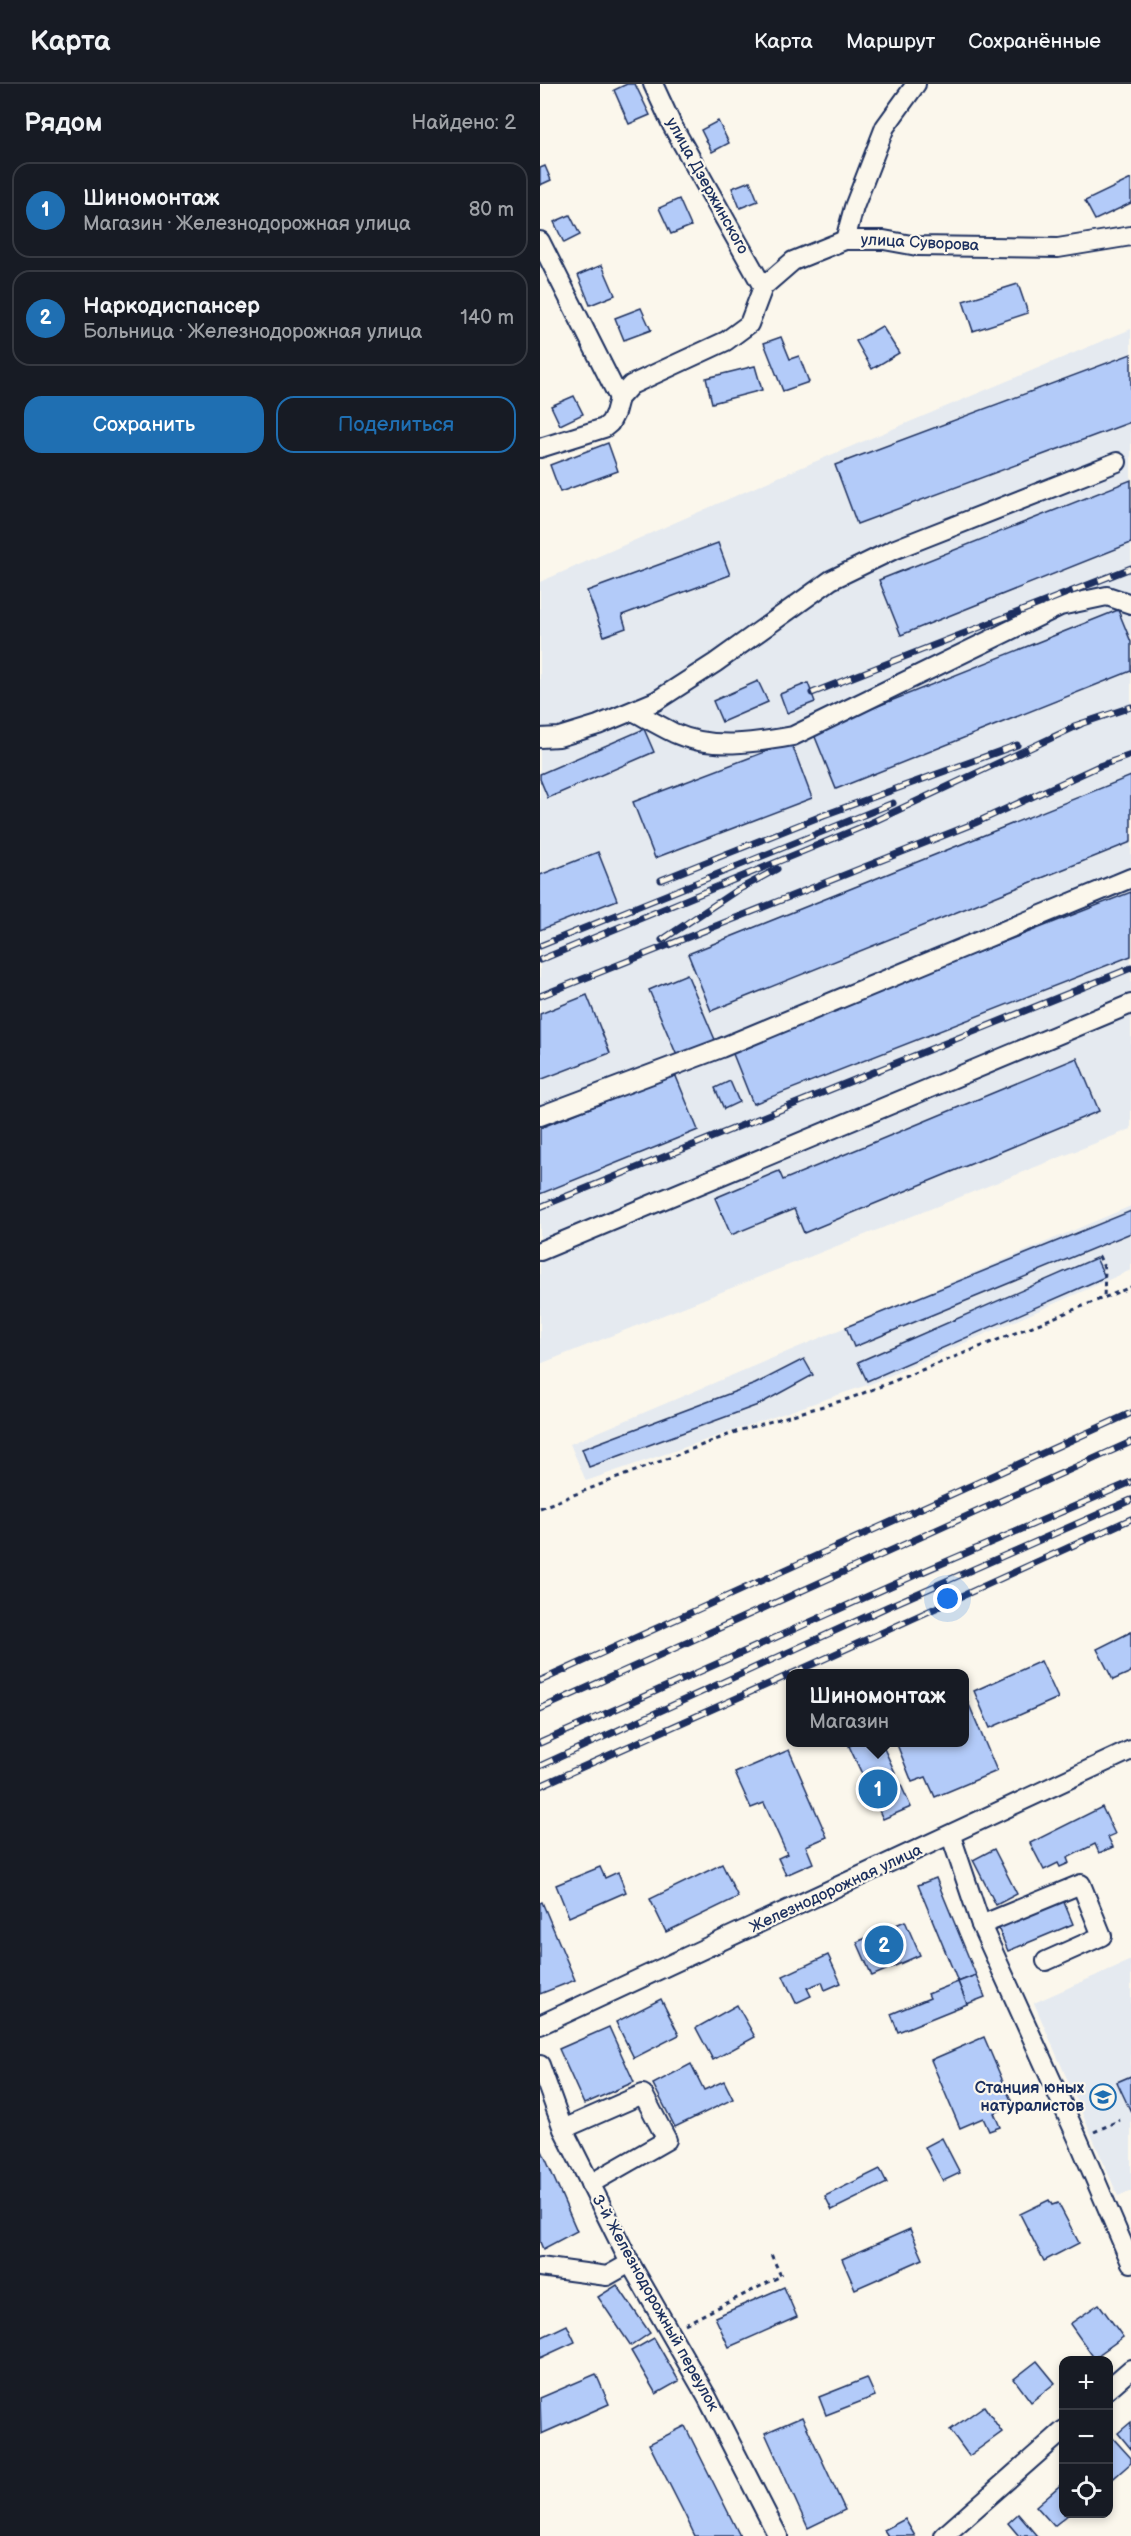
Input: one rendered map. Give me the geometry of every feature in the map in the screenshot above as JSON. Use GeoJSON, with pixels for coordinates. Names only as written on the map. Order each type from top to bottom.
{"type":"FeatureCollection","features":[{"type":"Feature","properties":{"kind":"street","name":"улица Дзержинского"},"geometry":{"type":"LineString","coordinates":[[653,84],[677,135],[763,287]]}},
{"type":"Feature","properties":{"kind":"street"},"geometry":{"type":"LineString","coordinates":[[845,240],[854,207],[885,127],[916,84]]}},
{"type":"Feature","properties":{"kind":"street","name":"улица Суворова"},"geometry":{"type":"LineString","coordinates":[[540,448],[604,428],[615,413],[619,398],[631,385],[726,341],[749,324],[763,287],[792,261],[845,240],[884,240],[917,246],[1058,248],[1131,236]]}},
{"type":"Feature","properties":{"kind":"street"},"geometry":{"type":"LineString","coordinates":[[540,242],[619,398]]}},
{"type":"Feature","properties":{"kind":"street"},"geometry":{"type":"LineString","coordinates":[[540,738],[559,737],[656,701],[715,663],[831,580],[893,550],[1118,462]]}},
{"type":"Feature","properties":{"kind":"street"},"geometry":{"type":"LineString","coordinates":[[633,711],[676,734],[716,743],[759,742],[793,736],[1059,606],[1107,596],[1131,604]]}},
{"type":"Feature","properties":{"kind":"street"},"geometry":{"type":"LineString","coordinates":[[540,1116],[721,1048],[1131,878]]}},
{"type":"Feature","properties":{"kind":"street"},"geometry":{"type":"LineString","coordinates":[[540,1251],[1131,1004]]}},
{"type":"Feature","properties":{"kind":"street","name":"Железнодорожная улица"},"geometry":{"type":"LineString","coordinates":[[540,2025],[951,1836],[1131,1750]]}},
{"type":"Feature","properties":{"kind":"street"},"geometry":{"type":"LineString","coordinates":[[951,1836],[981,1925],[1078,2139],[1131,2263]]}},
{"type":"Feature","properties":{"kind":"street"},"geometry":{"type":"LineString","coordinates":[[981,1925],[1081,1884],[1102,1936],[1046,1961]]}},
{"type":"Feature","properties":{"kind":"street","name":"3-й Железнодорожный переулок"},"geometry":{"type":"LineString","coordinates":[[540,2065],[563,2129],[630,2264],[670,2331],[778,2536]]}},
{"type":"Feature","properties":{"kind":"street"},"geometry":{"type":"LineString","coordinates":[[563,2129],[643,2094],[667,2140],[590,2184]]}},
{"type":"Feature","properties":{"kind":"street"},"geometry":{"type":"LineString","coordinates":[[540,2267],[607,2276],[630,2264]]}},
{"type":"Feature","properties":{"kind":"street"},"geometry":{"type":"LineString","coordinates":[[1113,2385],[1131,2369]]}},
{"type":"Feature","properties":{"kind":"street"},"geometry":{"type":"LineString","coordinates":[[944,2536],[1059,2434]]}},
{"type":"Feature","properties":{"kind":"path"},"geometry":{"type":"LineString","coordinates":[[1099,1256],[1105,1270],[1106,1297]]}},
{"type":"Feature","properties":{"kind":"path"},"geometry":{"type":"LineString","coordinates":[[540,1508],[741,1431],[851,1398],[1131,1287]]}},
{"type":"Feature","properties":{"kind":"path"},"geometry":{"type":"LineString","coordinates":[[1078,2139],[1120,2120]]}},
{"type":"Feature","properties":{"kind":"path"},"geometry":{"type":"LineString","coordinates":[[670,2331],[781,2276],[770,2252]]}},
{"type":"Feature","properties":{"kind":"shaded area"},"geometry":{"type":"Polygon","coordinates":[[[1131,329],[1131,1129],[540,1364],[540,582],[776,478],[1131,329]]]}},
{"type":"Feature","properties":{"kind":"shaded area"},"geometry":{"type":"Polygon","coordinates":[[[1131,1206],[1131,1270],[873,1383],[586,1481],[570,1444],[1131,1206]]]}},
{"type":"Feature","properties":{"kind":"shaded area","name":"Станция юных натуралистов"},"geometry":{"type":"Polygon","coordinates":[[[1131,1960],[1131,2191],[1118,2196],[1034,2003],[1131,1960]]]}},
{"type":"Feature","properties":{"kind":"building"},"geometry":{"type":"Polygon","coordinates":[[[627,84],[635,84],[650,115],[629,124],[614,90],[627,84]]]}},
{"type":"Feature","properties":{"kind":"building"},"geometry":{"type":"Polygon","coordinates":[[[718,121],[729,143],[712,152],[701,130],[718,121]]]}},
{"type":"Feature","properties":{"kind":"building"},"geometry":{"type":"Polygon","coordinates":[[[545,166],[551,180],[540,185],[540,168],[545,166]]]}},
{"type":"Feature","properties":{"kind":"building"},"geometry":{"type":"Polygon","coordinates":[[[1131,179],[1131,203],[1095,220],[1085,201],[1131,179]]]}},
{"type":"Feature","properties":{"kind":"building"},"geometry":{"type":"Polygon","coordinates":[[[750,181],[758,201],[740,208],[732,188],[750,181]]]}},
{"type":"Feature","properties":{"kind":"building"},"geometry":{"type":"Polygon","coordinates":[[[679,199],[691,226],[671,234],[659,208],[679,199]]]}},
{"type":"Feature","properties":{"kind":"building"},"geometry":{"type":"Polygon","coordinates":[[[570,215],[580,235],[564,243],[554,222],[570,215]]]}},
{"type":"Feature","properties":{"kind":"building"},"geometry":{"type":"Polygon","coordinates":[[[602,265],[615,295],[590,305],[578,275],[602,265]]]}},
{"type":"Feature","properties":{"kind":"building"},"geometry":{"type":"Polygon","coordinates":[[[1018,284],[1028,313],[973,331],[963,301],[1018,284]]]}},
{"type":"Feature","properties":{"kind":"building"},"geometry":{"type":"Polygon","coordinates":[[[641,308],[651,330],[624,340],[615,318],[641,308]]]}},
{"type":"Feature","properties":{"kind":"building"},"geometry":{"type":"Polygon","coordinates":[[[882,326],[899,353],[872,369],[856,341],[882,326]]]}},
{"type":"Feature","properties":{"kind":"building"},"geometry":{"type":"Polygon","coordinates":[[[781,337],[790,359],[799,356],[809,382],[783,391],[764,343],[781,337]]]}},
{"type":"Feature","properties":{"kind":"building"},"geometry":{"type":"Polygon","coordinates":[[[1131,354],[1131,422],[857,524],[835,465],[1131,354]]]}},
{"type":"Feature","properties":{"kind":"building"},"geometry":{"type":"Polygon","coordinates":[[[755,366],[762,390],[712,403],[706,378],[755,366]]]}},
{"type":"Feature","properties":{"kind":"building"},"geometry":{"type":"Polygon","coordinates":[[[574,396],[583,414],[560,425],[551,406],[574,396]]]}},
{"type":"Feature","properties":{"kind":"building"},"geometry":{"type":"Polygon","coordinates":[[[608,443],[618,471],[560,492],[550,465],[608,443]]]}},
{"type":"Feature","properties":{"kind":"building"},"geometry":{"type":"Polygon","coordinates":[[[1131,480],[1131,543],[901,635],[879,580],[1131,480]]]}},
{"type":"Feature","properties":{"kind":"building"},"geometry":{"type":"Polygon","coordinates":[[[718,543],[730,575],[622,615],[626,628],[604,636],[587,591],[718,543]]]}},
{"type":"Feature","properties":{"kind":"building"},"geometry":{"type":"Polygon","coordinates":[[[1118,610],[1131,642],[1131,671],[836,789],[813,732],[1118,610]]]}},
{"type":"Feature","properties":{"kind":"building"},"geometry":{"type":"Polygon","coordinates":[[[758,681],[768,702],[722,722],[713,701],[758,681]]]}},
{"type":"Feature","properties":{"kind":"building"},"geometry":{"type":"Polygon","coordinates":[[[808,683],[815,702],[787,713],[780,694],[808,683]]]}},
{"type":"Feature","properties":{"kind":"building"},"geometry":{"type":"Polygon","coordinates":[[[644,729],[654,752],[548,798],[540,774],[644,729]]]}},
{"type":"Feature","properties":{"kind":"building"},"geometry":{"type":"Polygon","coordinates":[[[791,742],[812,798],[655,858],[633,802],[791,742]]]}},
{"type":"Feature","properties":{"kind":"building"},"geometry":{"type":"Polygon","coordinates":[[[1131,776],[1131,842],[711,1011],[688,954],[1131,776]]]}},
{"type":"Feature","properties":{"kind":"building"},"geometry":{"type":"Polygon","coordinates":[[[598,852],[617,900],[540,930],[540,875],[598,852]]]}},
{"type":"Feature","properties":{"kind":"building"},"geometry":{"type":"Polygon","coordinates":[[[1131,892],[1131,956],[753,1104],[731,1049],[1131,892]]]}},
{"type":"Feature","properties":{"kind":"building"},"geometry":{"type":"Polygon","coordinates":[[[687,974],[716,1042],[678,1058],[649,990],[687,974]]]}},
{"type":"Feature","properties":{"kind":"building"},"geometry":{"type":"Polygon","coordinates":[[[587,995],[610,1053],[540,1080],[540,1014],[587,995]]]}},
{"type":"Feature","properties":{"kind":"building"},"geometry":{"type":"Polygon","coordinates":[[[1077,1058],[1099,1111],[804,1233],[794,1209],[731,1235],[715,1198],[779,1171],[783,1180],[1077,1058]]]}},
{"type":"Feature","properties":{"kind":"building"},"geometry":{"type":"Polygon","coordinates":[[[675,1074],[698,1130],[540,1194],[540,1128],[675,1074]]]}},
{"type":"Feature","properties":{"kind":"building"},"geometry":{"type":"Polygon","coordinates":[[[730,1081],[739,1102],[724,1109],[715,1088],[730,1081]]]}},
{"type":"Feature","properties":{"kind":"building"},"geometry":{"type":"Polygon","coordinates":[[[1131,1211],[1131,1233],[854,1347],[846,1327],[1131,1211]]]}},
{"type":"Feature","properties":{"kind":"building"},"geometry":{"type":"Polygon","coordinates":[[[1096,1258],[1105,1277],[867,1381],[858,1362],[1096,1258]]]}},
{"type":"Feature","properties":{"kind":"building"},"geometry":{"type":"Polygon","coordinates":[[[804,1359],[813,1375],[758,1405],[589,1467],[582,1449],[755,1384],[804,1359]]]}},
{"type":"Feature","properties":{"kind":"building"},"geometry":{"type":"Polygon","coordinates":[[[1131,1632],[1131,1672],[1113,1680],[1097,1649],[1131,1632]]]}},
{"type":"Feature","properties":{"kind":"building"},"geometry":{"type":"Polygon","coordinates":[[[1041,1661],[1058,1698],[990,1728],[974,1691],[1041,1661]]]}},
{"type":"Feature","properties":{"kind":"building"},"geometry":{"type":"Polygon","coordinates":[[[969,1704],[997,1771],[935,1797],[926,1777],[912,1782],[898,1747],[969,1747],[969,1704]]]}},
{"type":"Feature","properties":{"kind":"building"},"geometry":{"type":"Polygon","coordinates":[[[849,1747],[883,1747],[911,1807],[883,1819],[849,1747]]]}},
{"type":"Feature","properties":{"kind":"building"},"geometry":{"type":"Polygon","coordinates":[[[789,1750],[827,1837],[806,1846],[813,1863],[786,1875],[778,1858],[787,1854],[764,1803],[751,1808],[735,1773],[789,1750]]]}},
{"type":"Feature","properties":{"kind":"building"},"geometry":{"type":"Polygon","coordinates":[[[1102,1807],[1115,1834],[1108,1837],[1113,1847],[1099,1853],[1095,1844],[1067,1858],[1069,1863],[1060,1867],[1058,1863],[1044,1870],[1030,1843],[1102,1807]]]}},
{"type":"Feature","properties":{"kind":"building"},"geometry":{"type":"Polygon","coordinates":[[[994,1849],[1017,1894],[996,1905],[973,1860],[994,1849]]]}},
{"type":"Feature","properties":{"kind":"building"},"geometry":{"type":"Polygon","coordinates":[[[722,1864],[738,1897],[666,1932],[650,1899],[722,1864]]]}},
{"type":"Feature","properties":{"kind":"building"},"geometry":{"type":"Polygon","coordinates":[[[600,1867],[605,1878],[618,1872],[626,1892],[569,1917],[556,1885],[600,1867]]]}},
{"type":"Feature","properties":{"kind":"building"},"geometry":{"type":"Polygon","coordinates":[[[936,1878],[976,1975],[958,1982],[918,1885],[936,1878]]]}},
{"type":"Feature","properties":{"kind":"building"},"geometry":{"type":"Polygon","coordinates":[[[1061,1895],[1073,1924],[1008,1951],[996,1923],[1061,1895]]]}},
{"type":"Feature","properties":{"kind":"building"},"geometry":{"type":"Polygon","coordinates":[[[542,1902],[575,1980],[540,1994],[540,1903],[542,1902]]]}},
{"type":"Feature","properties":{"kind":"building"},"geometry":{"type":"Polygon","coordinates":[[[905,1921],[920,1955],[872,1976],[857,1942],[905,1921]]]}},
{"type":"Feature","properties":{"kind":"building"},"geometry":{"type":"Polygon","coordinates":[[[828,1955],[841,1983],[825,1990],[822,1982],[807,1988],[811,1996],[796,2003],[783,1976],[828,1955]]]}},
{"type":"Feature","properties":{"kind":"building"},"geometry":{"type":"Polygon","coordinates":[[[976,1975],[985,1997],[967,2004],[958,1982],[976,1975]]]}},
{"type":"Feature","properties":{"kind":"building"},"geometry":{"type":"Polygon","coordinates":[[[958,1982],[967,2004],[898,2032],[891,2014],[930,1998],[928,1994],[958,1982]]]}},
{"type":"Feature","properties":{"kind":"building"},"geometry":{"type":"Polygon","coordinates":[[[661,1999],[679,2035],[634,2058],[616,2022],[661,1999]]]}},
{"type":"Feature","properties":{"kind":"building"},"geometry":{"type":"Polygon","coordinates":[[[737,2005],[755,2037],[713,2060],[696,2028],[737,2005]]]}},
{"type":"Feature","properties":{"kind":"building"},"geometry":{"type":"Polygon","coordinates":[[[609,2027],[634,2082],[584,2104],[559,2049],[609,2027]]]}},
{"type":"Feature","properties":{"kind":"building"},"geometry":{"type":"Polygon","coordinates":[[[984,2037],[1013,2105],[994,2113],[1000,2127],[989,2131],[983,2118],[960,2128],[931,2060],[984,2037]]]}},
{"type":"Feature","properties":{"kind":"building"},"geometry":{"type":"Polygon","coordinates":[[[691,2064],[704,2090],[724,2081],[733,2099],[675,2127],[653,2084],[691,2064]]]}},
{"type":"Feature","properties":{"kind":"building"},"geometry":{"type":"Polygon","coordinates":[[[1131,2076],[1131,2112],[1117,2082],[1131,2076]]]}},
{"type":"Feature","properties":{"kind":"building"},"geometry":{"type":"Polygon","coordinates":[[[942,2138],[960,2173],[943,2181],[925,2147],[942,2138]]]}},
{"type":"Feature","properties":{"kind":"building"},"geometry":{"type":"Polygon","coordinates":[[[540,2146],[577,2231],[543,2249],[540,2242],[540,2146]]]}},
{"type":"Feature","properties":{"kind":"building"},"geometry":{"type":"Polygon","coordinates":[[[880,2169],[887,2183],[832,2210],[825,2196],[880,2169]]]}},
{"type":"Feature","properties":{"kind":"building"},"geometry":{"type":"Polygon","coordinates":[[[1049,2200],[1052,2205],[1058,2203],[1079,2243],[1044,2261],[1020,2214],[1049,2200]]]}},
{"type":"Feature","properties":{"kind":"building"},"geometry":{"type":"Polygon","coordinates":[[[910,2229],[923,2259],[855,2289],[842,2259],[910,2229]]]}},
{"type":"Feature","properties":{"kind":"building"},"geometry":{"type":"Polygon","coordinates":[[[617,2285],[650,2333],[631,2346],[598,2297],[617,2285]]]}},
{"type":"Feature","properties":{"kind":"building"},"geometry":{"type":"Polygon","coordinates":[[[784,2287],[797,2317],[729,2347],[715,2317],[784,2287]]]}},
{"type":"Feature","properties":{"kind":"building"},"geometry":{"type":"Polygon","coordinates":[[[1099,2304],[1123,2337],[1097,2356],[1093,2356],[1070,2324],[1099,2304]]]}},
{"type":"Feature","properties":{"kind":"building"},"geometry":{"type":"Polygon","coordinates":[[[567,2325],[575,2342],[540,2358],[540,2338],[567,2325]]]}},
{"type":"Feature","properties":{"kind":"building"},"geometry":{"type":"Polygon","coordinates":[[[654,2338],[679,2381],[656,2394],[631,2351],[654,2338]]]}},
{"type":"Feature","properties":{"kind":"building"},"geometry":{"type":"Polygon","coordinates":[[[1037,2361],[1055,2383],[1031,2402],[1014,2379],[1037,2361]]]}},
{"type":"Feature","properties":{"kind":"building"},"geometry":{"type":"Polygon","coordinates":[[[596,2374],[609,2404],[541,2434],[540,2398],[596,2374]]]}},
{"type":"Feature","properties":{"kind":"building"},"geometry":{"type":"Polygon","coordinates":[[[867,2378],[875,2396],[826,2415],[819,2397],[867,2378]]]}},
{"type":"Feature","properties":{"kind":"building"},"geometry":{"type":"Polygon","coordinates":[[[984,2406],[1002,2432],[969,2456],[950,2430],[984,2406]]]}},
{"type":"Feature","properties":{"kind":"building"},"geometry":{"type":"Polygon","coordinates":[[[802,2417],[845,2510],[808,2528],[765,2433],[802,2417]]]}},
{"type":"Feature","properties":{"kind":"building"},"geometry":{"type":"Polygon","coordinates":[[[1131,2422],[1131,2449],[1118,2433],[1131,2422]]]}},
{"type":"Feature","properties":{"kind":"building"},"geometry":{"type":"Polygon","coordinates":[[[685,2426],[740,2536],[695,2536],[649,2444],[685,2426]]]}},
{"type":"Feature","properties":{"kind":"building"},"geometry":{"type":"Polygon","coordinates":[[[1113,2438],[1131,2458],[1131,2463],[1113,2479],[1113,2438]]]}},
{"type":"Feature","properties":{"kind":"building"},"geometry":{"type":"Polygon","coordinates":[[[1059,2486],[1059,2518],[1064,2518],[1054,2526],[1036,2506],[1059,2486]]]}},
{"type":"Feature","properties":{"kind":"building"},"geometry":{"type":"Polygon","coordinates":[[[1018,2514],[1037,2536],[1019,2536],[1008,2523],[1018,2514]]]}},
{"type":"Feature","properties":{"kind":"building"},"geometry":{"type":"Polygon","coordinates":[[[905,2519],[915,2536],[888,2536],[884,2530],[905,2519]]]}},
{"type":"Feature","properties":{"kind":"railway"},"geometry":{"type":"LineString","coordinates":[[812,693],[1131,568]]}},
{"type":"Feature","properties":{"kind":"railway"},"geometry":{"type":"LineString","coordinates":[[1074,726],[1131,707]]}},
{"type":"Feature","properties":{"kind":"railway"},"geometry":{"type":"LineString","coordinates":[[540,960],[864,826],[1081,724]]}},
{"type":"Feature","properties":{"kind":"railway"},"geometry":{"type":"LineString","coordinates":[[661,880],[824,815],[1017,745]]}},
{"type":"Feature","properties":{"kind":"railway"},"geometry":{"type":"LineString","coordinates":[[540,996],[975,823],[1099,766],[1131,755]]}},
{"type":"Feature","properties":{"kind":"railway"},"geometry":{"type":"LineString","coordinates":[[540,946],[893,803]]}},
{"type":"Feature","properties":{"kind":"railway"},"geometry":{"type":"LineString","coordinates":[[662,940],[734,892],[777,869]]}},
{"type":"Feature","properties":{"kind":"railway"},"geometry":{"type":"LineString","coordinates":[[540,1207],[1131,968]]}},
{"type":"Feature","properties":{"kind":"railway"},"geometry":{"type":"LineString","coordinates":[[540,1681],[1131,1413]]}},
{"type":"Feature","properties":{"kind":"railway"},"geometry":{"type":"LineString","coordinates":[[540,1709],[1131,1442]]}},
{"type":"Feature","properties":{"kind":"railway"},"geometry":{"type":"LineString","coordinates":[[540,1743],[913,1576],[1131,1482]]}},
{"type":"Feature","properties":{"kind":"railway"},"geometry":{"type":"LineString","coordinates":[[540,1766],[887,1607],[1131,1500]]}},
{"type":"Feature","properties":{"kind":"railway"},"geometry":{"type":"LineString","coordinates":[[802,1669],[1131,1519]]}},
{"type":"Feature","properties":{"kind":"railway"},"geometry":{"type":"LineString","coordinates":[[540,1786],[786,1676]]}},
{"type":"Feature","properties":{"kind":"place","name":"Шиномонтаж"},"geometry":{"type":"Point","coordinates":[878,1789]}},
{"type":"Feature","properties":{"kind":"place","name":"Наркодиспансер"},"geometry":{"type":"Point","coordinates":[884,1945]}},
{"type":"Feature","properties":{"kind":"place","name":"Станция юных натуралистов"},"geometry":{"type":"Point","coordinates":[1103,2097]}}]}
